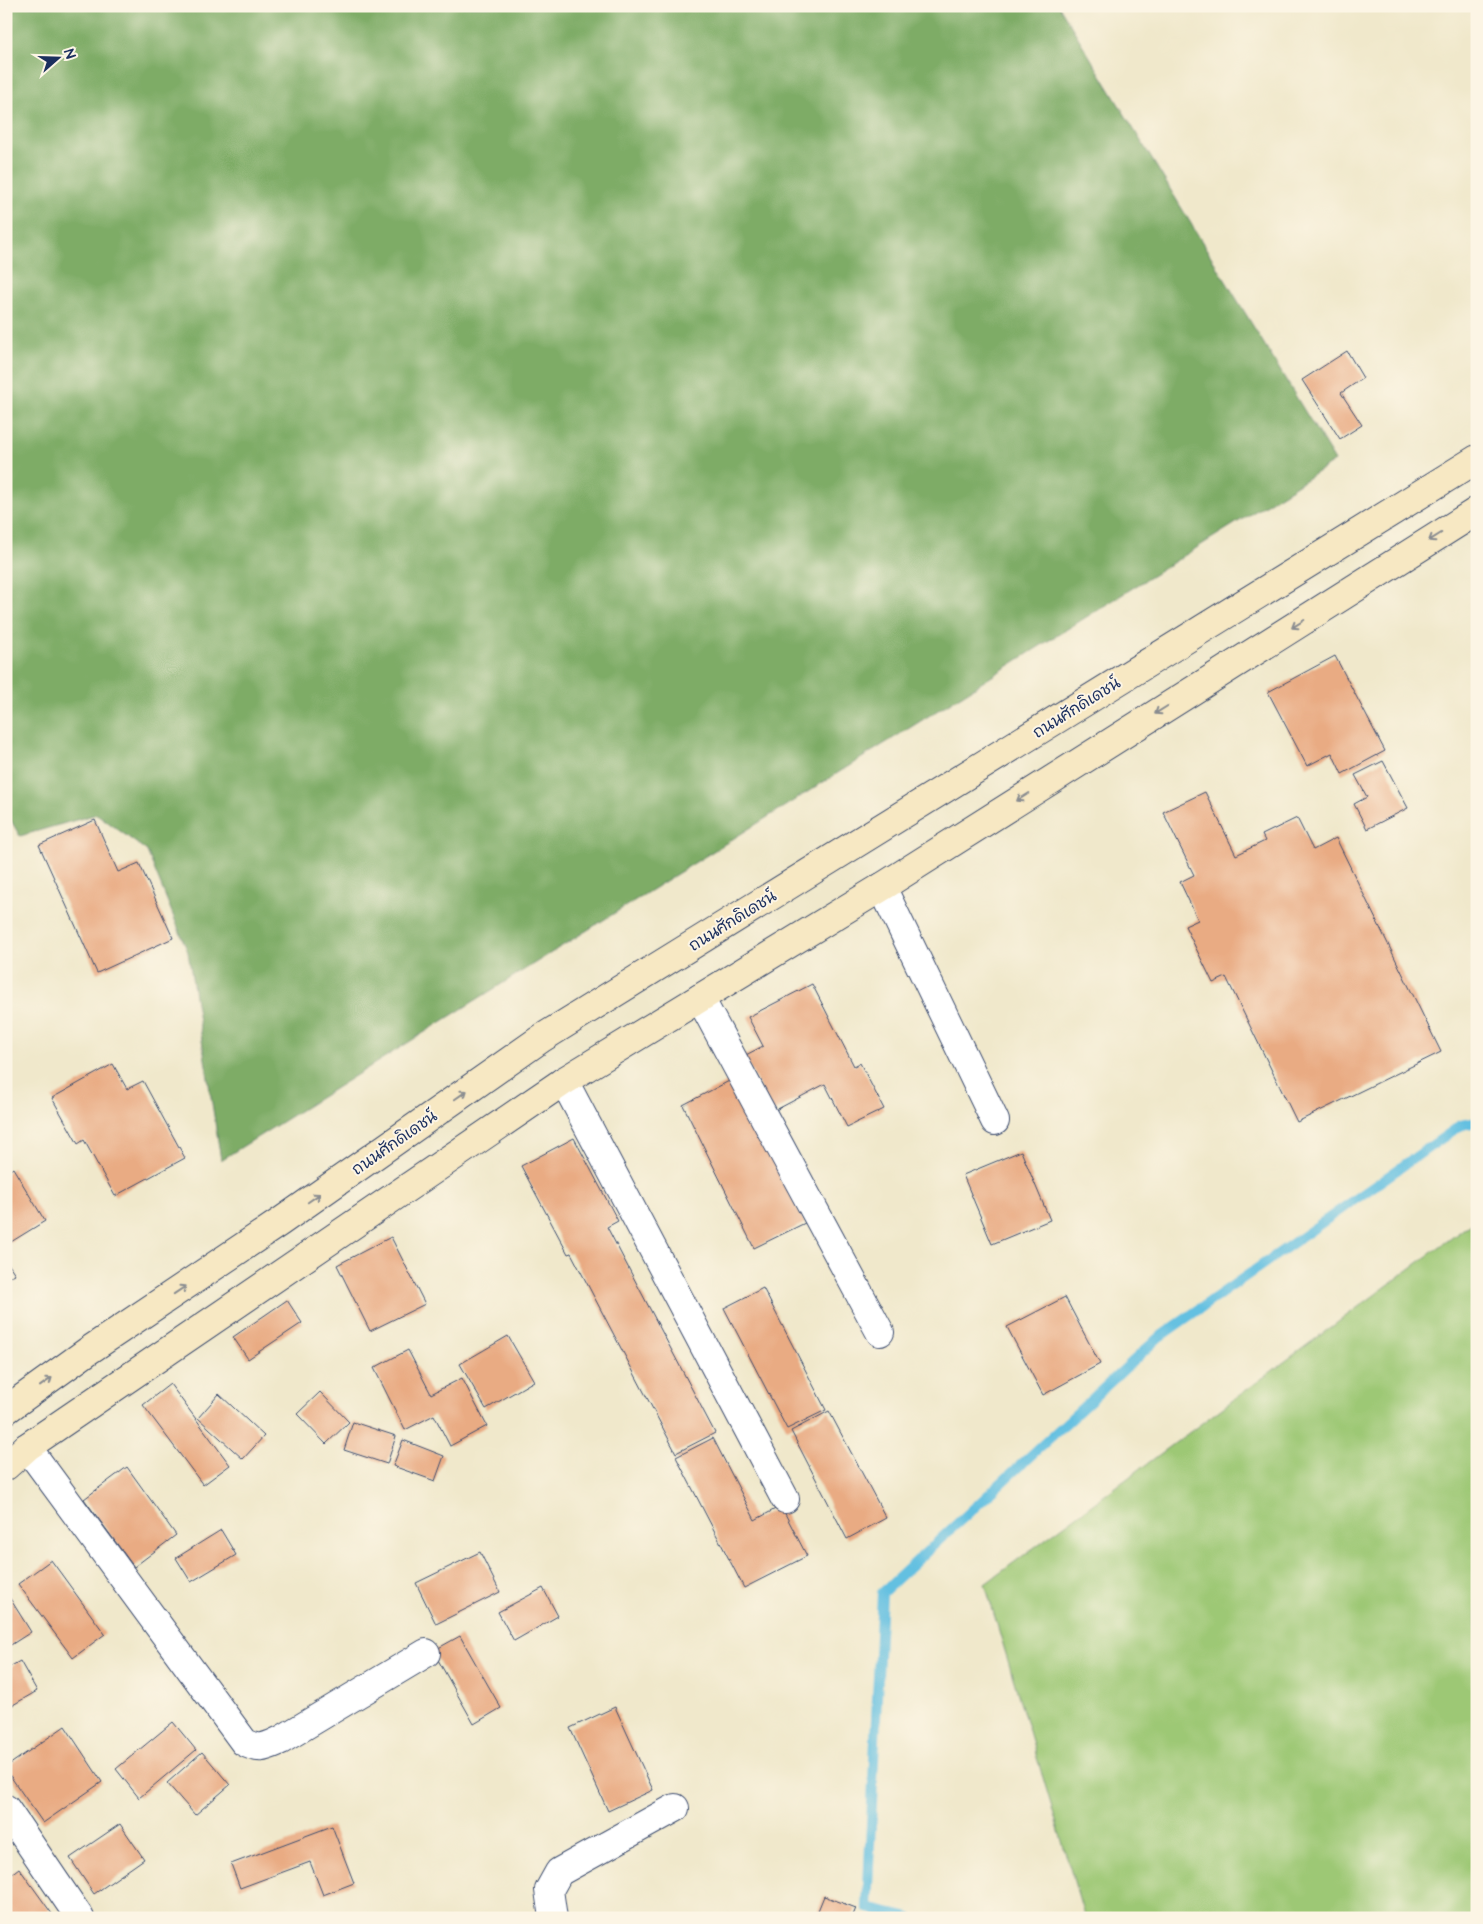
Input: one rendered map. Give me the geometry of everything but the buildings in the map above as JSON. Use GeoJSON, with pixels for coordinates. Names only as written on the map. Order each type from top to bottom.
{"type":"FeatureCollection","features":[{"type":"Feature","properties":{"kind":"main road","name":"ถนนศักดิเดชน์"},"geometry":{"type":"LineString","coordinates":[[6,1410],[88,1351],[280,1222],[542,1038],[1477,459]]}},
{"type":"Feature","properties":{"kind":"main road"},"geometry":{"type":"LineString","coordinates":[[6,1466],[27,1447],[564,1081],[882,887],[1475,514]]}},
{"type":"Feature","properties":{"kind":"street"},"geometry":{"type":"LineString","coordinates":[[882,887],[995,1121]]}},
{"type":"Feature","properties":{"kind":"street"},"geometry":{"type":"LineString","coordinates":[[700,998],[880,1332]]}},
{"type":"Feature","properties":{"kind":"street"},"geometry":{"type":"LineString","coordinates":[[564,1081],[785,1499]]}},
{"type":"Feature","properties":{"kind":"street"},"geometry":{"type":"LineString","coordinates":[[27,1447],[244,1742],[254,1748],[260,1748],[281,1740],[426,1653]]}},
{"type":"Feature","properties":{"kind":"street"},"geometry":{"type":"LineString","coordinates":[[554,1918],[548,1890],[559,1872],[675,1808]]}},
{"type":"Feature","properties":{"kind":"street"},"geometry":{"type":"LineString","coordinates":[[6,1810],[80,1918]]}},
{"type":"Feature","properties":{"kind":"green space"},"geometry":{"type":"Polygon","coordinates":[[[6,6],[1059,6],[1335,461],[221,1160],[188,952],[147,851],[97,814],[20,836],[6,812],[6,6]]]}},
{"type":"Feature","properties":{"kind":"green space"},"geometry":{"type":"Polygon","coordinates":[[[1477,1219],[1477,1918],[1085,1918],[985,1584],[1477,1219]]]}},
{"type":"Feature","properties":{"kind":"waterway"},"geometry":{"type":"LineString","coordinates":[[910,1918],[867,1908],[882,1593],[1158,1338],[1461,1125],[1477,1122]]}}]}
